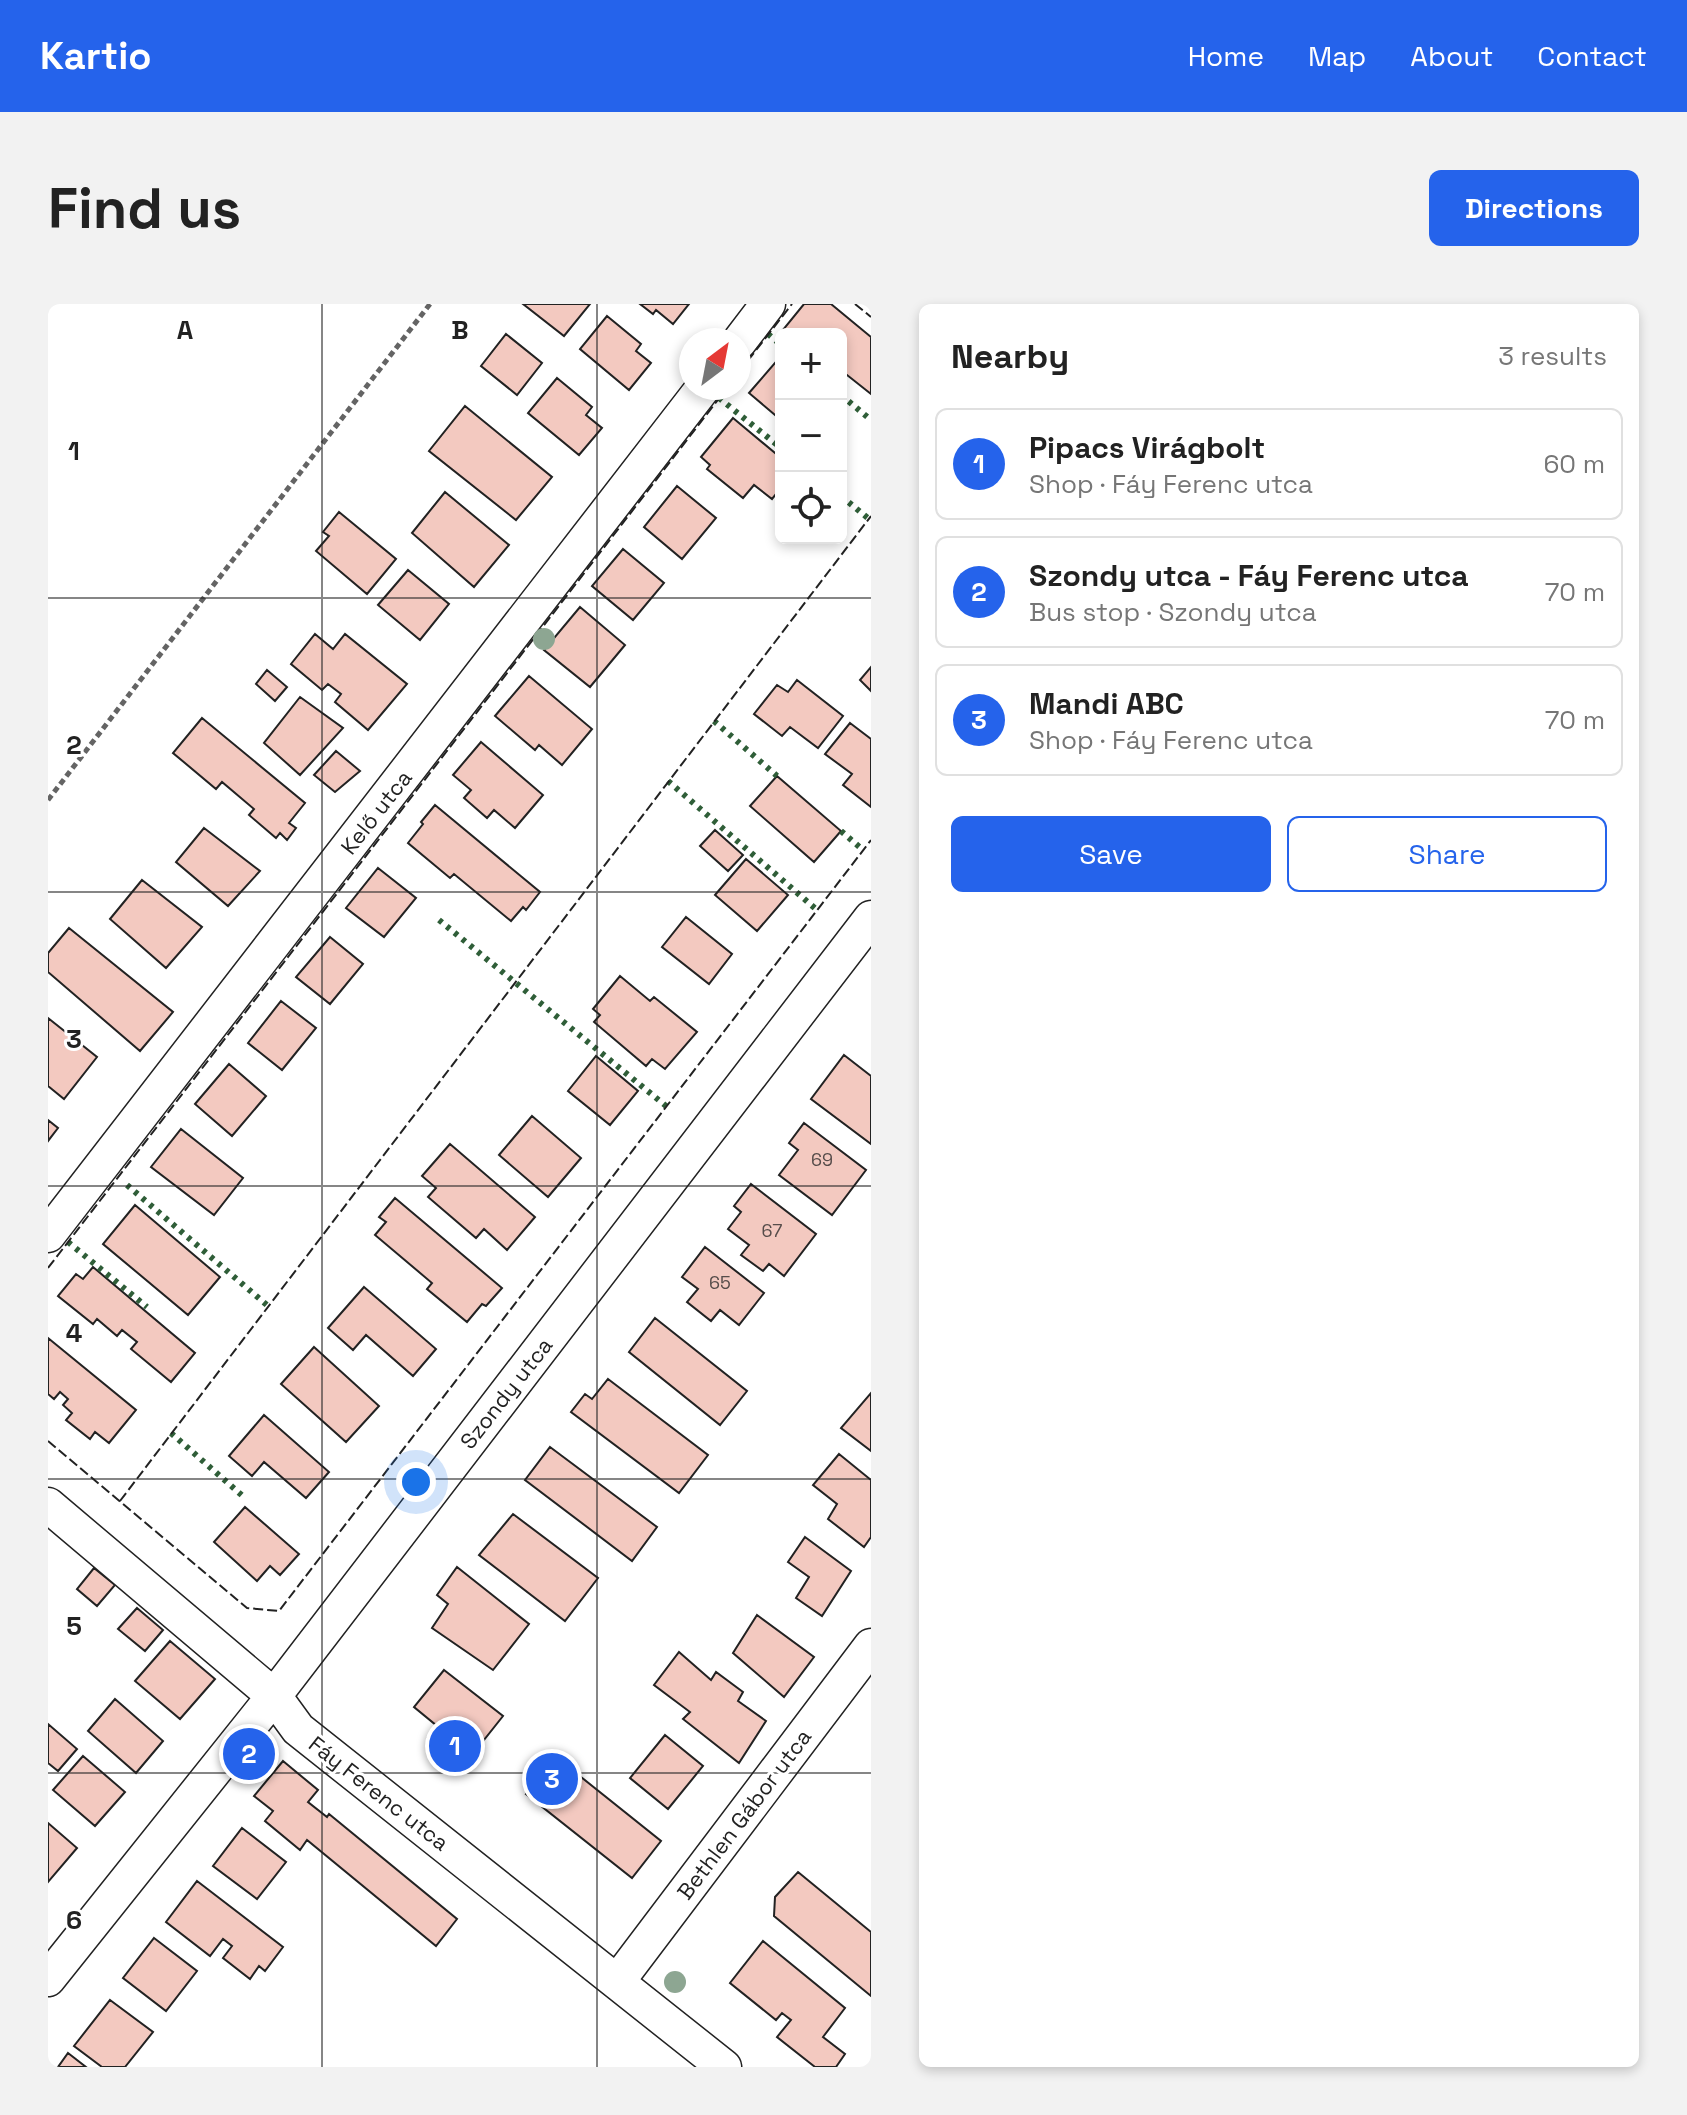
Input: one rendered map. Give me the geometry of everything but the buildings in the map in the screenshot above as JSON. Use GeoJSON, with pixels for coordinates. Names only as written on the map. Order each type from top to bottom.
{"type":"FeatureCollection","features":[{"type":"Feature","properties":{"kind":"street"},"geometry":{"type":"LineString","coordinates":[[750,328],[768,304]]}},
{"type":"Feature","properties":{"kind":"street","name":"Kelő utca"},"geometry":{"type":"LineString","coordinates":[[48,1235],[694,400]]}},
{"type":"Feature","properties":{"kind":"street","name":"Szondy utca"},"geometry":{"type":"LineString","coordinates":[[48,1979],[274,1696],[871,918]]}},
{"type":"Feature","properties":{"kind":"street","name":"Fáy Ferenc utca"},"geometry":{"type":"LineString","coordinates":[[48,1505],[274,1696],[298,1729],[724,2067]]}},
{"type":"Feature","properties":{"kind":"street","name":"Bethlen Gábor utca"},"geometry":{"type":"LineString","coordinates":[[617,1982],[871,1646]]}},
{"type":"Feature","properties":{"kind":"path"},"geometry":{"type":"LineString","coordinates":[[48,800],[430,304]]}},
{"type":"Feature","properties":{"kind":"hedge"},"geometry":{"type":"LineString","coordinates":[[768,334],[775,340]]}},
{"type":"Feature","properties":{"kind":"hedge"},"geometry":{"type":"LineString","coordinates":[[721,400],[775,443]]}},
{"type":"Feature","properties":{"kind":"hedge"},"geometry":{"type":"LineString","coordinates":[[847,400],[871,420]]}},
{"type":"Feature","properties":{"kind":"hedge"},"geometry":{"type":"LineString","coordinates":[[847,501],[869,519]]}},
{"type":"Feature","properties":{"kind":"hedge"},"geometry":{"type":"LineString","coordinates":[[714,721],[777,776]]}},
{"type":"Feature","properties":{"kind":"hedge"},"geometry":{"type":"LineString","coordinates":[[668,781],[817,910]]}},
{"type":"Feature","properties":{"kind":"hedge"},"geometry":{"type":"LineString","coordinates":[[841,831],[863,850]]}},
{"type":"Feature","properties":{"kind":"hedge"},"geometry":{"type":"LineString","coordinates":[[439,920],[666,1106]]}},
{"type":"Feature","properties":{"kind":"hedge"},"geometry":{"type":"LineString","coordinates":[[127,1185],[268,1306]]}},
{"type":"Feature","properties":{"kind":"hedge"},"geometry":{"type":"LineString","coordinates":[[68,1242],[147,1307]]}},
{"type":"Feature","properties":{"kind":"hedge"},"geometry":{"type":"LineString","coordinates":[[171,1433],[245,1498]]}},
{"type":"Feature","properties":{"kind":"fence"},"geometry":{"type":"LineString","coordinates":[[751,357],[792,304]]}},
{"type":"Feature","properties":{"kind":"fence"},"geometry":{"type":"LineString","coordinates":[[855,304],[871,317]]}},
{"type":"Feature","properties":{"kind":"fence"},"geometry":{"type":"LineString","coordinates":[[48,1268],[718,400]]}},
{"type":"Feature","properties":{"kind":"fence"},"geometry":{"type":"LineString","coordinates":[[120,1501],[871,516]]}},
{"type":"Feature","properties":{"kind":"fence"},"geometry":{"type":"LineString","coordinates":[[48,1441],[247,1608],[279,1611],[871,840]]}},
{"type":"Feature","properties":{"kind":"place","name":"Pipacs Virágbolt"},"geometry":{"type":"Point","coordinates":[455,1746]}},
{"type":"Feature","properties":{"kind":"place","name":"Szondy utca - Fáy Ferenc utca"},"geometry":{"type":"Point","coordinates":[249,1754]}},
{"type":"Feature","properties":{"kind":"place","name":"Mandi ABC"},"geometry":{"type":"Point","coordinates":[552,1779]}}]}
